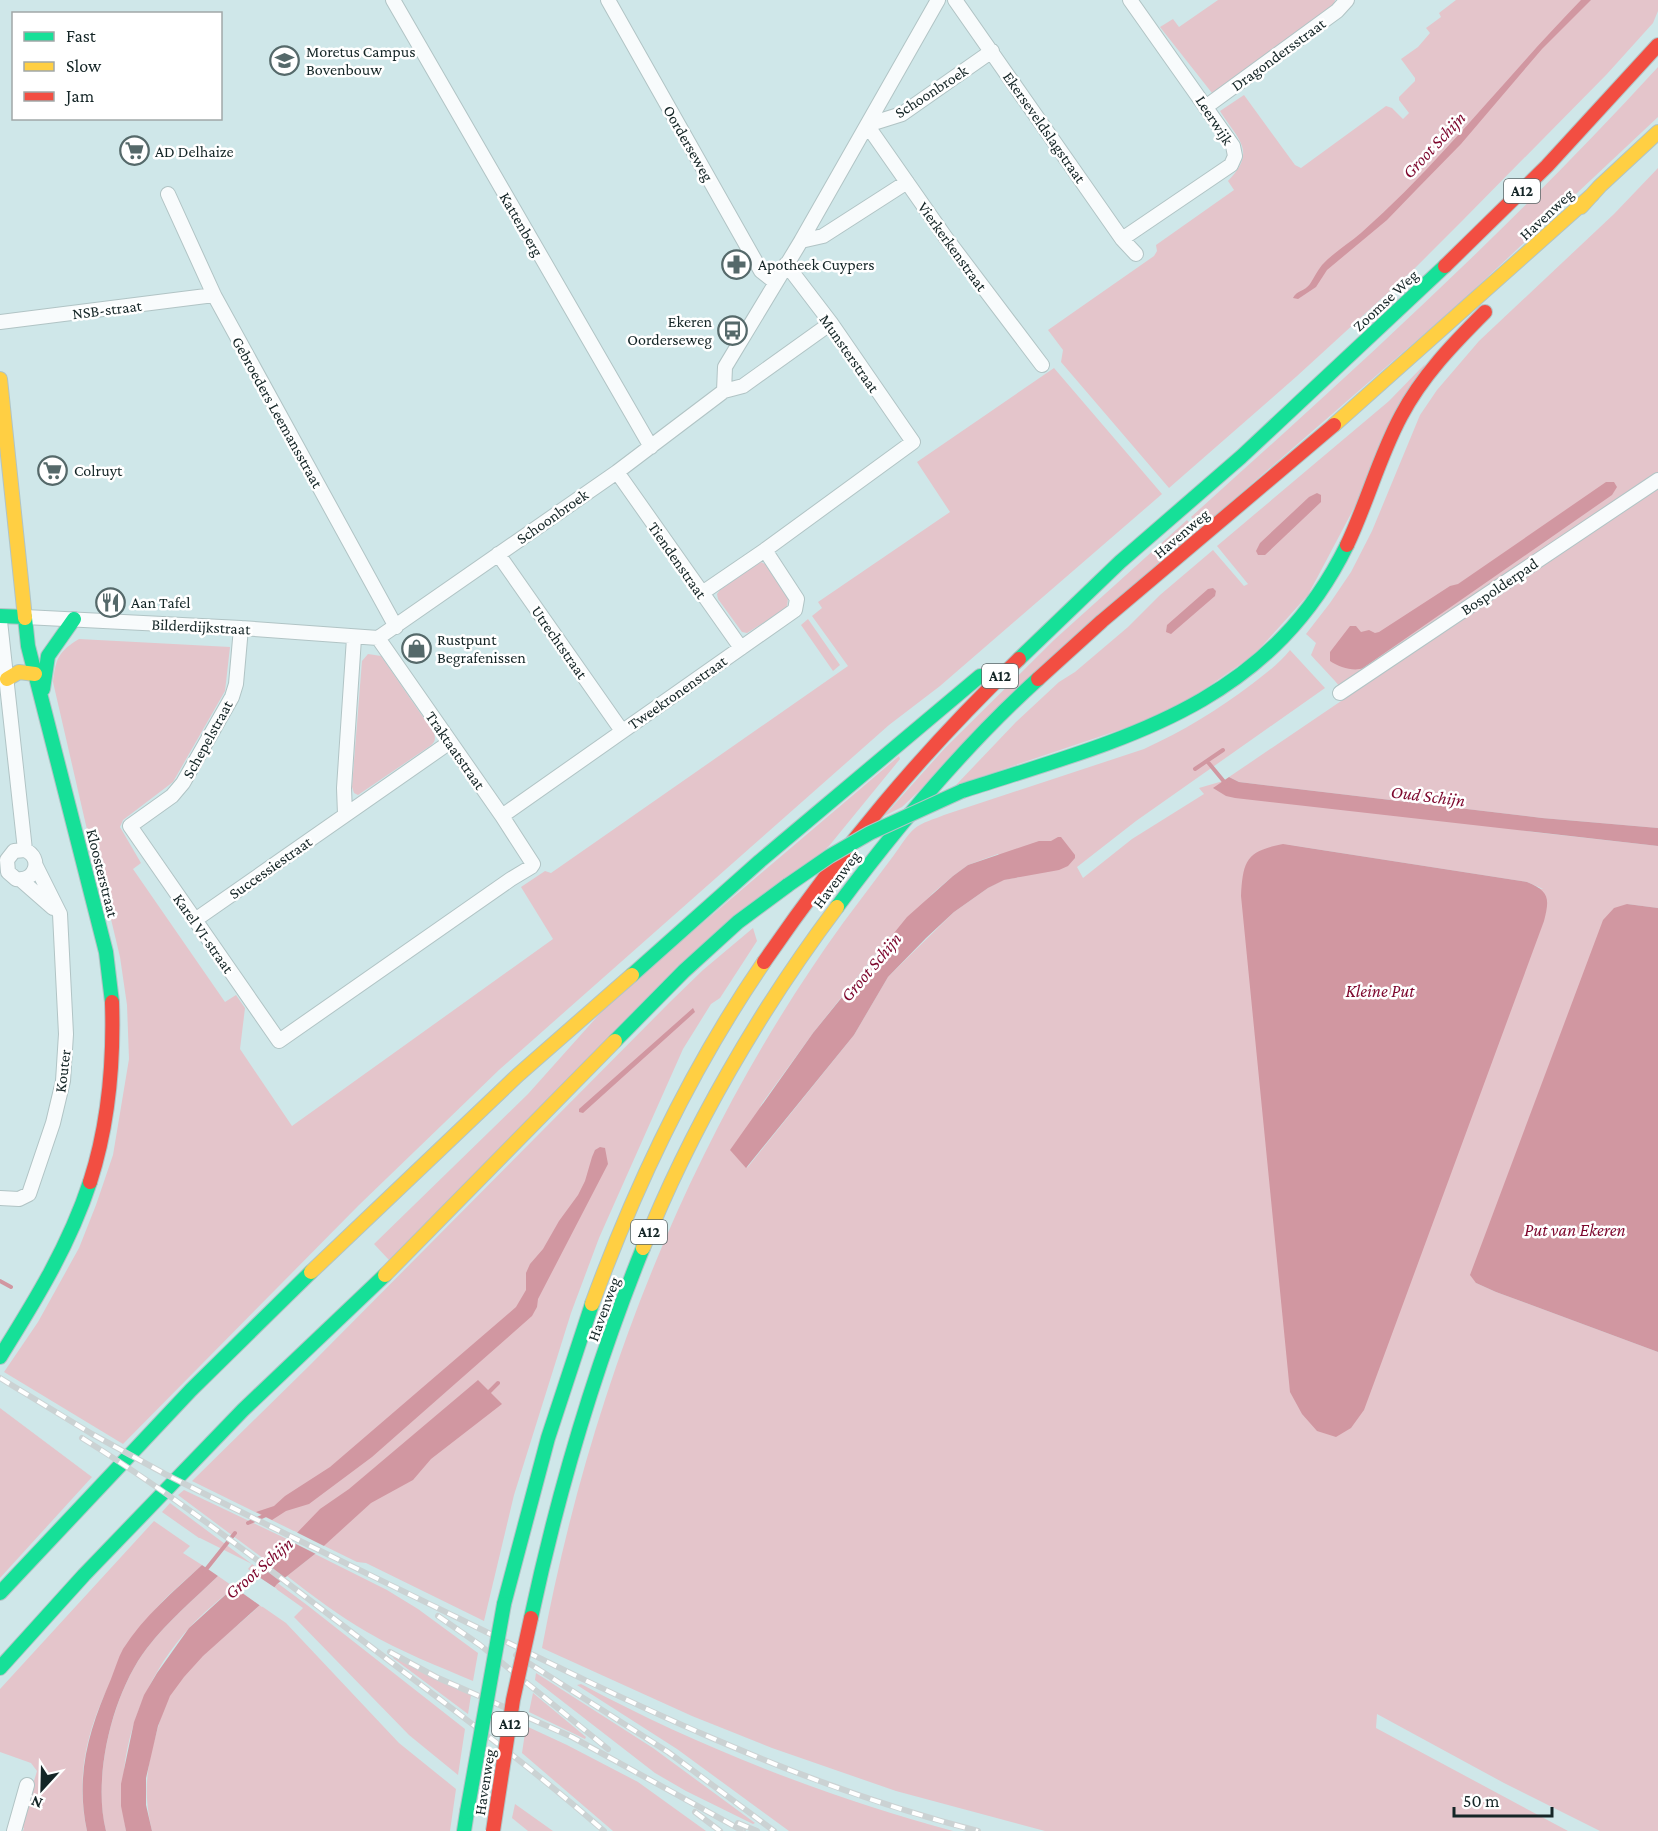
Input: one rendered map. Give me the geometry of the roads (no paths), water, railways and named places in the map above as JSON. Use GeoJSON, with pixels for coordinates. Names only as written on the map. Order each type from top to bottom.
{"type":"FeatureCollection","features":[{"type":"Feature","properties":{"kind":"main road","name":"Zoomse Weg"},"geometry":{"type":"LineString","coordinates":[[1118,563],[1225,471],[1432,279],[1568,144],[1658,45]]}},
{"type":"Feature","properties":{"kind":"main road","name":"A12"},"geometry":{"type":"LineString","coordinates":[[1592,195],[1658,132]]}},
{"type":"Feature","properties":{"kind":"main road"},"geometry":{"type":"LineString","coordinates":[[1514,284],[1592,195]]}},
{"type":"Feature","properties":{"kind":"main road","name":"Havenweg"},"geometry":{"type":"LineString","coordinates":[[493,1831],[513,1700],[531,1618],[553,1523],[589,1398],[650,1228],[728,1074],[794,965],[882,846],[956,761],[1034,684],[1122,604],[1369,396],[1592,195]]}},
{"type":"Feature","properties":{"kind":"main road"},"geometry":{"type":"LineString","coordinates":[[0,1668],[84,1575],[243,1410],[376,1284],[684,971],[738,922],[830,856],[870,833],[962,792],[1116,742],[1155,726],[1186,710],[1253,667],[1295,623],[1329,580],[1356,526],[1400,418],[1432,367],[1497,300]]}},
{"type":"Feature","properties":{"kind":"main road","name":"Kloosterstraat"},"geometry":{"type":"LineString","coordinates":[[0,379],[25,617],[35,674],[105,952],[113,1009],[112,1081],[108,1116],[101,1146],[81,1208],[48,1278],[3,1352]]}},
{"type":"Feature","properties":{"kind":"main road"},"geometry":{"type":"LineString","coordinates":[[1003,656],[1074,593],[1118,563]]}},
{"type":"Feature","properties":{"kind":"main road","name":"Havenweg"},"geometry":{"type":"LineString","coordinates":[[464,1831],[504,1604],[549,1432],[562,1388],[602,1276],[647,1168],[706,1056],[771,951],[816,885],[902,780],[982,693],[1118,563]]}},
{"type":"Feature","properties":{"kind":"main road"},"geometry":{"type":"LineString","coordinates":[[0,616],[25,617]]}},
{"type":"Feature","properties":{"kind":"main road"},"geometry":{"type":"LineString","coordinates":[[41,700],[48,656],[74,619]]}},
{"type":"Feature","properties":{"kind":"main road"},"geometry":{"type":"LineString","coordinates":[[0,1593],[216,1366],[332,1251],[518,1075],[760,861],[987,670]]}},
{"type":"Feature","properties":{"kind":"main road"},"geometry":{"type":"LineString","coordinates":[[7,679],[19,672],[35,674]]}},
{"type":"Feature","properties":{"kind":"street","name":"Kattenberg"},"geometry":{"type":"LineString","coordinates":[[393,0],[651,447]]}},
{"type":"Feature","properties":{"kind":"street","name":"Oorderseweg"},"geometry":{"type":"LineString","coordinates":[[608,0],[761,271],[775,282]]}},
{"type":"Feature","properties":{"kind":"street","name":"Schoonbroek"},"geometry":{"type":"LineString","coordinates":[[724,391],[725,367],[801,240],[938,0]]}},
{"type":"Feature","properties":{"kind":"street","name":"Ekerseveldslagstraat"},"geometry":{"type":"LineString","coordinates":[[954,0],[1122,239],[1136,254]]}},
{"type":"Feature","properties":{"kind":"street","name":"Leerwijk"},"geometry":{"type":"LineString","coordinates":[[1122,239],[1231,165],[1235,156],[1233,146],[1207,106],[1130,0]]}},
{"type":"Feature","properties":{"kind":"street","name":"Dragondersstraat"},"geometry":{"type":"LineString","coordinates":[[1207,106],[1337,11],[1347,0]]}},
{"type":"Feature","properties":{"kind":"street","name":"Schoonbroek"},"geometry":{"type":"LineString","coordinates":[[867,125],[902,114],[992,51]]}},
{"type":"Feature","properties":{"kind":"street","name":"Vierkerkenstraat"},"geometry":{"type":"LineString","coordinates":[[867,125],[946,238],[1041,364]]}},
{"type":"Feature","properties":{"kind":"street"},"geometry":{"type":"LineString","coordinates":[[801,240],[823,236],[907,182]]}},
{"type":"Feature","properties":{"kind":"street","name":"Gebroeders Leemansstraat"},"geometry":{"type":"LineString","coordinates":[[168,194],[214,295],[396,627]]}},
{"type":"Feature","properties":{"kind":"street","name":"Munsterstraat"},"geometry":{"type":"LineString","coordinates":[[765,550],[913,442],[786,264]]}},
{"type":"Feature","properties":{"kind":"street","name":"NSB-straat"},"geometry":{"type":"LineString","coordinates":[[0,322],[214,295]]}},
{"type":"Feature","properties":{"kind":"street","name":"Schoonbroek"},"geometry":{"type":"LineString","coordinates":[[378,638],[616,472],[724,391],[743,387],[831,324]]}},
{"type":"Feature","properties":{"kind":"street","name":"Tiendenstraat"},"geometry":{"type":"LineString","coordinates":[[616,472],[741,648]]}},
{"type":"Feature","properties":{"kind":"street","name":"Bospolderpad"},"geometry":{"type":"LineString","coordinates":[[1340,693],[1658,480]]}},
{"type":"Feature","properties":{"kind":"street"},"geometry":{"type":"LineString","coordinates":[[702,593],[765,550]]}},
{"type":"Feature","properties":{"kind":"street","name":"Tweekronenstraat"},"geometry":{"type":"LineString","coordinates":[[502,816],[790,615],[798,604],[797,599],[765,550]]}},
{"type":"Feature","properties":{"kind":"street","name":"Utrechtstraat"},"geometry":{"type":"LineString","coordinates":[[498,554],[622,731]]}},
{"type":"Feature","properties":{"kind":"street","name":"Bilderdijkstraat"},"geometry":{"type":"LineString","coordinates":[[25,617],[241,628],[378,638]]}},
{"type":"Feature","properties":{"kind":"street"},"geometry":{"type":"LineString","coordinates":[[0,621],[25,850]]}},
{"type":"Feature","properties":{"kind":"street","name":"Schepelstraat"},"geometry":{"type":"LineString","coordinates":[[130,826],[172,796],[183,783],[216,726],[232,697],[236,684],[241,628]]}},
{"type":"Feature","properties":{"kind":"street"},"geometry":{"type":"LineString","coordinates":[[345,814],[344,788],[354,638]]}},
{"type":"Feature","properties":{"kind":"street","name":"Traktaatstraat"},"geometry":{"type":"LineString","coordinates":[[279,1041],[533,864],[378,638]]}},
{"type":"Feature","properties":{"kind":"street","name":"Successiestraat"},"geometry":{"type":"LineString","coordinates":[[195,920],[450,742]]}},
{"type":"Feature","properties":{"kind":"street","name":"Karel VI-straat"},"geometry":{"type":"LineString","coordinates":[[130,826],[279,1041]]}},
{"type":"Feature","properties":{"kind":"street"},"geometry":{"type":"LineString","coordinates":[[21,880],[31,876],[36,866],[33,856],[25,850],[17,850],[11,854],[3,868],[21,880],[60,914]]}},
{"type":"Feature","properties":{"kind":"street","name":"Kouter"},"geometry":{"type":"LineString","coordinates":[[0,1198],[19,1199],[29,1194],[53,1123],[63,1081],[66,1034],[60,914],[36,866]]}},
{"type":"Feature","properties":{"kind":"street"},"geometry":{"type":"LineString","coordinates":[[14,1831],[27,1785]]}},
{"type":"Feature","properties":{"kind":"water"},"geometry":{"type":"Polygon","coordinates":[[[1581,0],[1591,0],[1542,49],[1461,144],[1387,220],[1327,270],[1316,287],[1298,299],[1293,298],[1310,284],[1326,261],[1361,233],[1419,177],[1581,0]]]}},
{"type":"Feature","properties":{"kind":"water"},"geometry":{"type":"Polygon","coordinates":[[[1606,482],[1614,482],[1617,487],[1612,495],[1363,668],[1346,668],[1330,661],[1330,652],[1350,626],[1356,626],[1361,632],[1369,630],[1379,632],[1450,586],[1458,584],[1606,482]]]}},
{"type":"Feature","properties":{"kind":"water"},"geometry":{"type":"Polygon","coordinates":[[[1317,493],[1321,495],[1321,502],[1265,555],[1258,555],[1256,551],[1260,543],[1309,497],[1317,493]]]}},
{"type":"Feature","properties":{"kind":"water"},"geometry":{"type":"Polygon","coordinates":[[[1213,588],[1216,591],[1215,596],[1171,634],[1166,632],[1167,625],[1208,589],[1213,588]]]}},
{"type":"Feature","properties":{"kind":"water"},"geometry":{"type":"Polygon","coordinates":[[[1229,777],[1239,782],[1542,818],[1658,828],[1658,846],[1235,798],[1226,796],[1213,788],[1229,777]]]}},
{"type":"Feature","properties":{"kind":"water"},"geometry":{"type":"Polygon","coordinates":[[[1061,837],[1075,855],[1068,866],[1059,870],[1004,880],[988,888],[954,912],[888,977],[854,1035],[746,1168],[730,1150],[813,1033],[907,917],[968,865],[1039,841],[1051,841],[1061,837]]]}},
{"type":"Feature","properties":{"kind":"water","name":"Kleine Put"},"geometry":{"type":"Polygon","coordinates":[[[1283,844],[1527,882],[1544,892],[1547,901],[1544,921],[1364,1410],[1351,1428],[1336,1437],[1317,1431],[1302,1414],[1290,1392],[1241,896],[1243,874],[1249,860],[1261,850],[1283,844]]]}},
{"type":"Feature","properties":{"kind":"water","name":"Put van Ekeren"},"geometry":{"type":"Polygon","coordinates":[[[1627,904],[1658,908],[1658,1352],[1496,1292],[1476,1283],[1470,1275],[1603,920],[1614,908],[1627,904]]]}},
{"type":"Feature","properties":{"kind":"water"},"geometry":{"type":"Polygon","coordinates":[[[693,1008],[695,1012],[583,1113],[579,1112],[579,1109],[693,1008]]]}},
{"type":"Feature","properties":{"kind":"water"},"geometry":{"type":"Polygon","coordinates":[[[600,1147],[605,1148],[608,1164],[538,1299],[532,1316],[372,1457],[309,1504],[286,1511],[272,1520],[256,1512],[274,1506],[285,1496],[330,1467],[516,1307],[526,1290],[526,1273],[530,1264],[543,1249],[559,1221],[578,1195],[595,1150],[600,1147]]]}},
{"type":"Feature","properties":{"kind":"water"},"geometry":{"type":"Polygon","coordinates":[[[478,1380],[502,1404],[431,1459],[413,1480],[371,1503],[315,1554],[277,1584],[260,1605],[203,1656],[184,1677],[170,1696],[158,1726],[146,1778],[146,1805],[152,1831],[126,1831],[121,1806],[121,1784],[134,1722],[144,1695],[189,1628],[234,1587],[266,1565],[320,1509],[349,1489],[478,1380]]]}},
{"type":"Feature","properties":{"kind":"water"},"geometry":{"type":"Polygon","coordinates":[[[202,1565],[218,1576],[155,1638],[135,1666],[124,1687],[108,1735],[104,1761],[102,1809],[106,1831],[87,1831],[83,1790],[86,1753],[96,1716],[123,1649],[150,1615],[202,1565]]]}},
{"type":"Feature","properties":{"kind":"waterway","name":"Oud Schijn"},"geometry":{"type":"LineString","coordinates":[[1195,769],[1223,750]]}},
{"type":"Feature","properties":{"kind":"waterway","name":"Oud Schijn"},"geometry":{"type":"LineString","coordinates":[[1207,761],[1226,784]]}},
{"type":"Feature","properties":{"kind":"waterway"},"geometry":{"type":"LineString","coordinates":[[0,1281],[11,1287]]}},
{"type":"Feature","properties":{"kind":"waterway","name":"Groot Schijn"},"geometry":{"type":"LineString","coordinates":[[488,1393],[498,1383]]}},
{"type":"Feature","properties":{"kind":"waterway"},"geometry":{"type":"LineString","coordinates":[[248,1523],[266,1515]]}},
{"type":"Feature","properties":{"kind":"waterway"},"geometry":{"type":"LineString","coordinates":[[204,1572],[235,1533]]}},
{"type":"Feature","properties":{"kind":"railway"},"geometry":{"type":"LineString","coordinates":[[0,1378],[92,1434],[165,1474],[649,1710],[777,1765],[843,1790],[978,1831]]}},
{"type":"Feature","properties":{"kind":"railway"},"geometry":{"type":"LineString","coordinates":[[82,1438],[152,1484],[254,1558],[481,1731],[604,1831]]}},
{"type":"Feature","properties":{"kind":"railway"},"geometry":{"type":"LineString","coordinates":[[438,1616],[480,1645],[608,1749]]}},
{"type":"Feature","properties":{"kind":"railway"},"geometry":{"type":"LineString","coordinates":[[390,1652],[436,1677],[572,1737],[743,1831]]}},
{"type":"Feature","properties":{"kind":"railway"},"geometry":{"type":"LineString","coordinates":[[516,1655],[668,1752],[774,1831]]}},
{"type":"Feature","properties":{"kind":"railway"},"geometry":{"type":"LineString","coordinates":[[695,1812],[720,1831]]}},
{"type":"Feature","properties":{"kind":"railway"},"geometry":{"type":"LineString","coordinates":[[738,1823],[757,1831]]}},
{"type":"Feature","properties":{"kind":"place","name":"Moretus Campus Bovenbouw"},"geometry":{"type":"Point","coordinates":[285,60]}},
{"type":"Feature","properties":{"kind":"place","name":"AD Delhaize"},"geometry":{"type":"Point","coordinates":[134,151]}},
{"type":"Feature","properties":{"kind":"place","name":"Apotheek Cuypers"},"geometry":{"type":"Point","coordinates":[737,264]}},
{"type":"Feature","properties":{"kind":"place","name":"Ekeren Oorderseweg"},"geometry":{"type":"Point","coordinates":[733,330]}},
{"type":"Feature","properties":{"kind":"place","name":"Colruyt"},"geometry":{"type":"Point","coordinates":[53,470]}},
{"type":"Feature","properties":{"kind":"place","name":"Aan Tafel"},"geometry":{"type":"Point","coordinates":[110,602]}},
{"type":"Feature","properties":{"kind":"place","name":"Rustpunt Begrafenissen"},"geometry":{"type":"Point","coordinates":[416,648]}}]}
